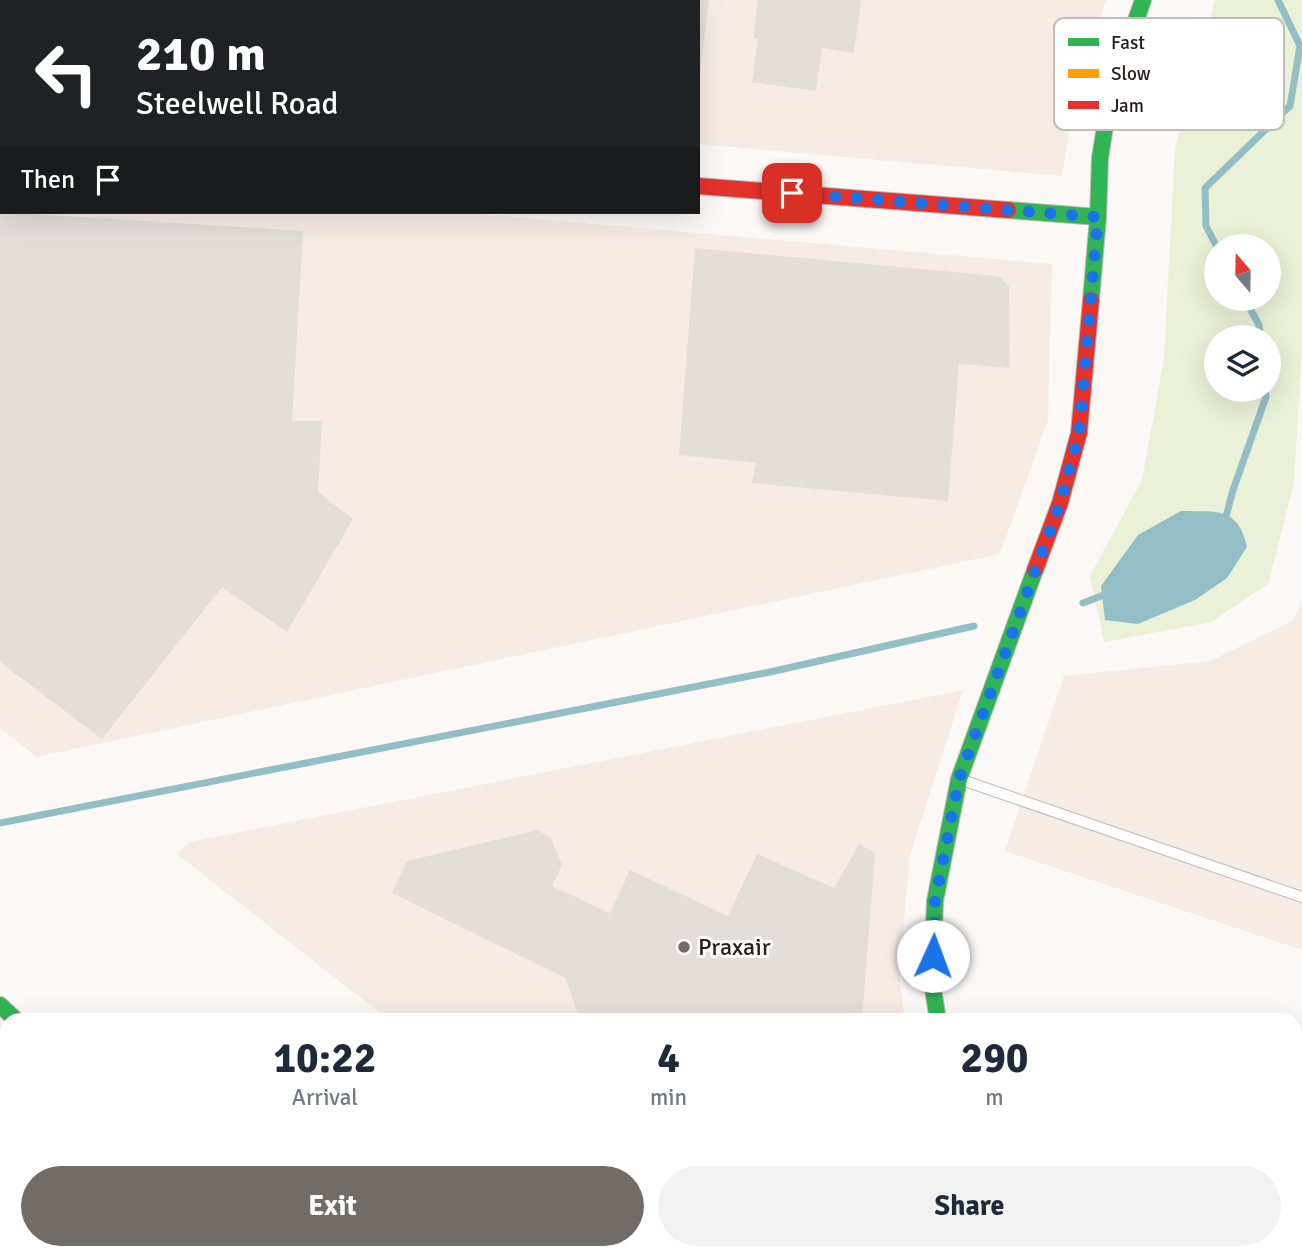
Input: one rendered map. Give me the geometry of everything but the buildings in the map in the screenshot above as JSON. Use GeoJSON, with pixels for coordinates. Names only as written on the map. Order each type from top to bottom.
{"type":"FeatureCollection","features":[{"type":"Feature","properties":{"kind":"main road"},"geometry":{"type":"LineString","coordinates":[[1137,18],[1143,0]]}},
{"type":"Feature","properties":{"kind":"main road"},"geometry":{"type":"LineString","coordinates":[[937,1013],[932,983],[935,901],[959,779],[1060,503],[1079,433],[1104,130]]}},
{"type":"Feature","properties":{"kind":"main road"},"geometry":{"type":"LineString","coordinates":[[700,186],[1098,217]]}},
{"type":"Feature","properties":{"kind":"lane"},"geometry":{"type":"LineString","coordinates":[[959,779],[1302,897]]}},
{"type":"Feature","properties":{"kind":"shaded area"},"geometry":{"type":"Polygon","coordinates":[[[700,0],[1106,0],[1100,18],[1054,18],[1054,130],[1069,130],[1062,176],[700,144],[700,0]]]}},
{"type":"Feature","properties":{"kind":"shaded area"},"geometry":{"type":"Polygon","coordinates":[[[0,214],[481,214],[1052,264],[1048,420],[1000,554],[37,757],[0,728],[0,214]]]}},
{"type":"Feature","properties":{"kind":"shaded area"},"geometry":{"type":"Polygon","coordinates":[[[1302,598],[1302,950],[1005,851],[1064,676],[1210,661],[1294,620],[1302,598]]]}},
{"type":"Feature","properties":{"kind":"shaded area"},"geometry":{"type":"Polygon","coordinates":[[[963,690],[910,855],[899,973],[904,1013],[380,1013],[177,854],[189,842],[963,690]]]}},
{"type":"Feature","properties":{"kind":"green space"},"geometry":{"type":"Polygon","coordinates":[[[1215,0],[1302,0],[1302,349],[1294,483],[1268,584],[1211,622],[1104,642],[1090,576],[1142,480],[1164,359],[1175,148],[1180,130],[1284,130],[1284,18],[1210,18],[1215,0]]]}},
{"type":"Feature","properties":{"kind":"water"},"geometry":{"type":"Polygon","coordinates":[[[1181,511],[1224,514],[1238,524],[1247,547],[1227,578],[1195,600],[1138,624],[1105,620],[1101,586],[1138,535],[1181,511]]]}},
{"type":"Feature","properties":{"kind":"waterway"},"geometry":{"type":"LineString","coordinates":[[1278,0],[1300,46],[1290,106],[1284,112]]}},
{"type":"Feature","properties":{"kind":"waterway"},"geometry":{"type":"LineString","coordinates":[[1210,234],[1206,226],[1205,188],[1265,130]]}},
{"type":"Feature","properties":{"kind":"waterway"},"geometry":{"type":"LineString","coordinates":[[1252,312],[1259,325]]}},
{"type":"Feature","properties":{"kind":"waterway"},"geometry":{"type":"LineString","coordinates":[[1224,524],[1264,402]]}},
{"type":"Feature","properties":{"kind":"waterway"},"geometry":{"type":"LineString","coordinates":[[1083,603],[1109,593]]}},
{"type":"Feature","properties":{"kind":"waterway"},"geometry":{"type":"LineString","coordinates":[[0,823],[770,672],[974,626]]}},
{"type":"Feature","properties":{"kind":"traffic: fast"},"geometry":{"type":"LineString","coordinates":[[1137,18],[1143,0]]}},
{"type":"Feature","properties":{"kind":"traffic: fast"},"geometry":{"type":"LineString","coordinates":[[1091,300],[1100,158],[1104,130]]}},
{"type":"Feature","properties":{"kind":"traffic: fast"},"geometry":{"type":"LineString","coordinates":[[1008,210],[1098,217]]}},
{"type":"Feature","properties":{"kind":"traffic: fast"},"geometry":{"type":"LineString","coordinates":[[937,1013],[932,983],[935,901],[959,779],[1035,570]]}},
{"type":"Feature","properties":{"kind":"traffic: fast"},"geometry":{"type":"LineString","coordinates":[[0,1005],[9,1013]]}},
{"type":"Feature","properties":{"kind":"traffic: jam"},"geometry":{"type":"LineString","coordinates":[[700,186],[1008,210]]}},
{"type":"Feature","properties":{"kind":"traffic: jam"},"geometry":{"type":"LineString","coordinates":[[1035,570],[1060,503],[1079,433],[1091,300]]}},
{"type":"Feature","properties":{"kind":"place","name":"Praxair"},"geometry":{"type":"Point","coordinates":[684,947]}},
{"type":"Feature","properties":{"kind":"route"},"geometry":{"type":"LineString","coordinates":[[792,193],[1098,217],[1079,433],[1060,503],[959,779],[935,901],[933,956]]}}]}
